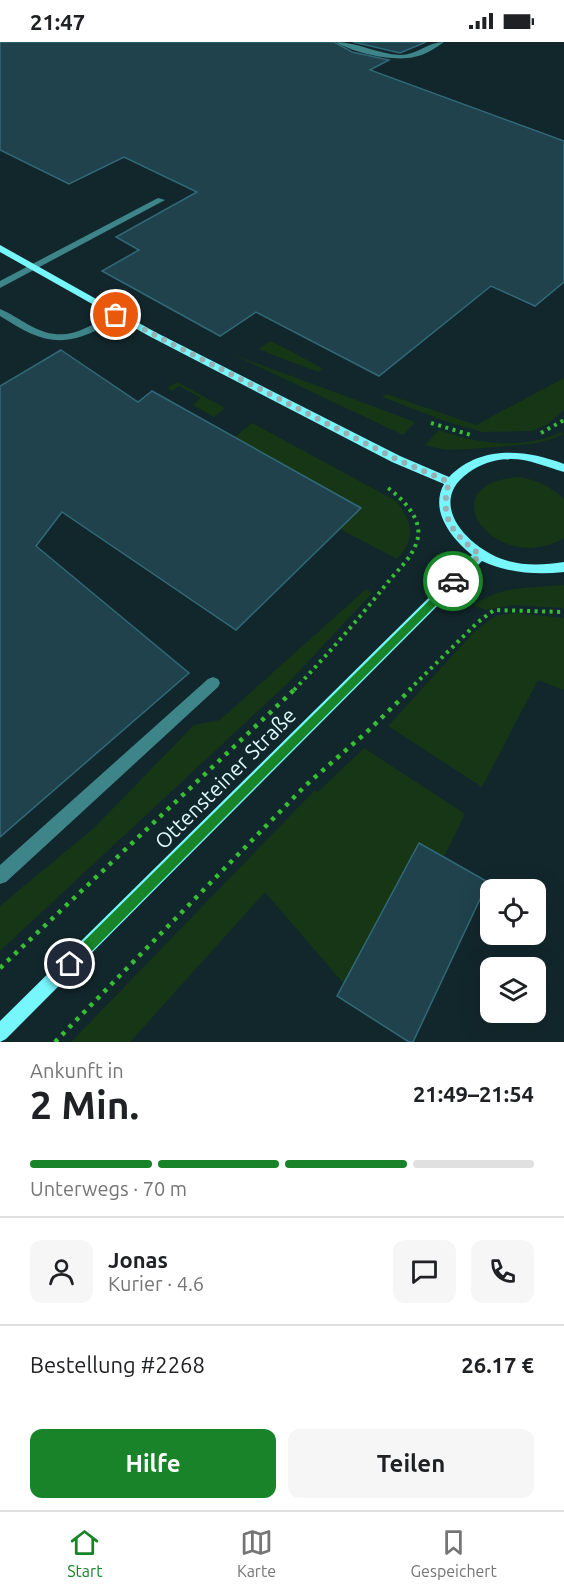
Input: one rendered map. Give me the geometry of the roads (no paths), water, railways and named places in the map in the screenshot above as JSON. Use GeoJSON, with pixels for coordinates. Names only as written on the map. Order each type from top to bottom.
{"type":"FeatureCollection","features":[{"type":"Feature","properties":{"kind":"street"},"geometry":{"type":"LineString","coordinates":[[0,248],[116,315],[396,459],[449,482]]}},
{"type":"Feature","properties":{"kind":"street"},"geometry":{"type":"LineString","coordinates":[[564,468],[543,459],[517,455],[492,457],[470,464],[449,482],[444,501],[448,520],[461,539],[480,555],[507,566],[540,571],[564,567]]}},
{"type":"Feature","properties":{"kind":"street","name":"Ottensteiner Straße"},"geometry":{"type":"LineString","coordinates":[[0,1033],[480,555]]}},
{"type":"Feature","properties":{"kind":"lane"},"geometry":{"type":"LineString","coordinates":[[339,42],[366,51],[382,52],[396,57],[414,56],[441,42]]}},
{"type":"Feature","properties":{"kind":"lane"},"geometry":{"type":"LineString","coordinates":[[364,42],[377,46],[382,52]]}},
{"type":"Feature","properties":{"kind":"lane"},"geometry":{"type":"LineString","coordinates":[[0,285],[161,200]]}},
{"type":"Feature","properties":{"kind":"lane"},"geometry":{"type":"LineString","coordinates":[[0,312],[35,334],[62,338],[88,332],[116,315]]}},
{"type":"Feature","properties":{"kind":"lane"},"geometry":{"type":"LineString","coordinates":[[0,876],[213,683]]}}]}
